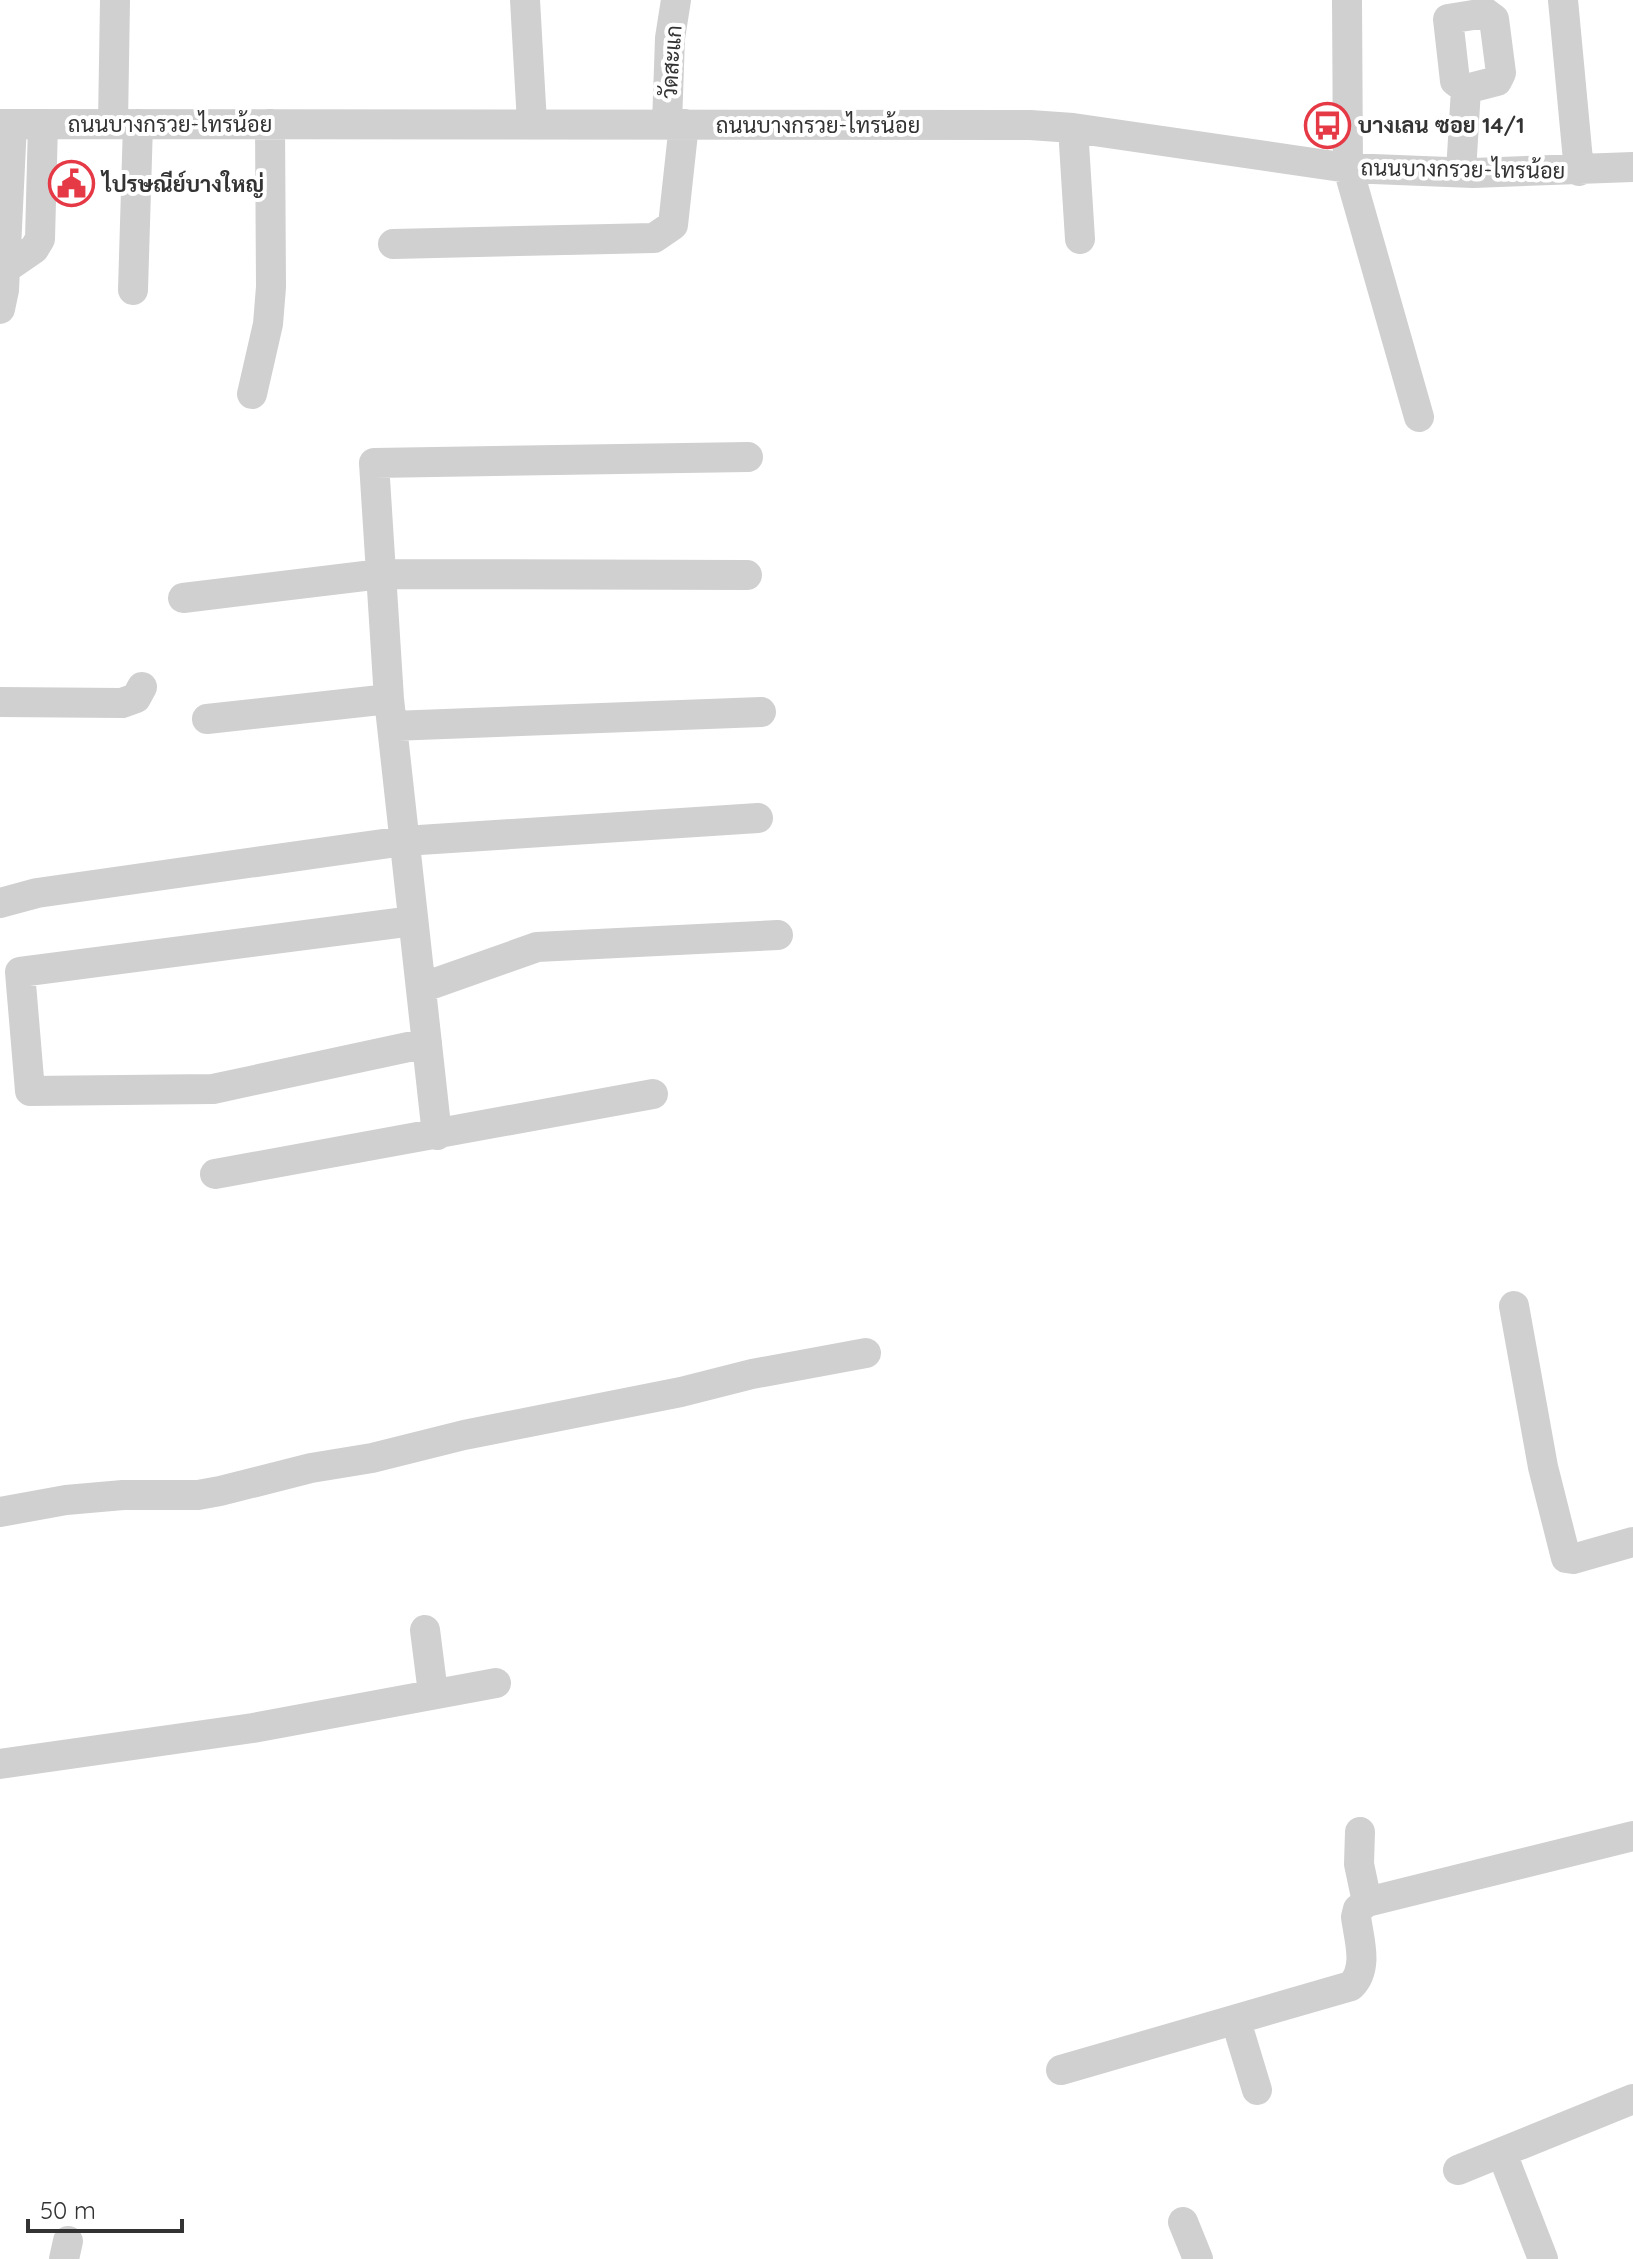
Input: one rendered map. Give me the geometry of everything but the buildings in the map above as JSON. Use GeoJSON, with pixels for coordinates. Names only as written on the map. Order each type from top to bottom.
{"type":"FeatureCollection","features":[{"type":"Feature","properties":{"kind":"street"},"geometry":{"type":"LineString","coordinates":[[115,0],[133,290]]}},
{"type":"Feature","properties":{"kind":"street"},"geometry":{"type":"LineString","coordinates":[[525,0],[532,123]]}},
{"type":"Feature","properties":{"kind":"street","name":"วัดสะแก"},"geometry":{"type":"LineString","coordinates":[[393,244],[654,238],[673,225],[676,124],[670,38],[676,0]]}},
{"type":"Feature","properties":{"kind":"street"},"geometry":{"type":"LineString","coordinates":[[1347,0],[1348,168],[1419,417]]}},
{"type":"Feature","properties":{"kind":"street"},"geometry":{"type":"LineString","coordinates":[[1563,0],[1579,171]]}},
{"type":"Feature","properties":{"kind":"street"},"geometry":{"type":"LineString","coordinates":[[1461,172],[1466,89]]}},
{"type":"Feature","properties":{"kind":"street"},"geometry":{"type":"LineString","coordinates":[[0,309],[5,269],[6,124]]}},
{"type":"Feature","properties":{"kind":"street","name":"ถนนบางกรวย-ไทรน้อย"},"geometry":{"type":"LineString","coordinates":[[6,124],[1011,125],[1073,128],[1348,168],[1461,172],[1579,171],[1633,167]]}},
{"type":"Feature","properties":{"kind":"street"},"geometry":{"type":"LineString","coordinates":[[5,269],[34,249],[40,239],[43,124]]}},
{"type":"Feature","properties":{"kind":"street"},"geometry":{"type":"LineString","coordinates":[[252,394],[268,324],[271,287],[270,124]]}},
{"type":"Feature","properties":{"kind":"street"},"geometry":{"type":"LineString","coordinates":[[1073,128],[1080,239]]}},
{"type":"Feature","properties":{"kind":"street"},"geometry":{"type":"LineString","coordinates":[[437,1135],[391,712],[374,463],[748,457]]}},
{"type":"Feature","properties":{"kind":"street"},"geometry":{"type":"LineString","coordinates":[[183,598],[381,574],[747,575]]}},
{"type":"Feature","properties":{"kind":"street"},"geometry":{"type":"LineString","coordinates":[[0,702],[122,703],[136,698],[142,687]]}},
{"type":"Feature","properties":{"kind":"street"},"geometry":{"type":"LineString","coordinates":[[207,719],[391,712],[761,712]]}},
{"type":"Feature","properties":{"kind":"street"},"geometry":{"type":"LineString","coordinates":[[0,903],[37,893],[404,841],[758,818]]}},
{"type":"Feature","properties":{"kind":"street"},"geometry":{"type":"LineString","coordinates":[[413,921],[20,972],[30,1091],[213,1089],[427,1043]]}},
{"type":"Feature","properties":{"kind":"street"},"geometry":{"type":"LineString","coordinates":[[421,988],[537,947],[778,935]]}},
{"type":"Feature","properties":{"kind":"street"},"geometry":{"type":"LineString","coordinates":[[215,1174],[653,1094]]}},
{"type":"Feature","properties":{"kind":"street"},"geometry":{"type":"LineString","coordinates":[[1514,1306],[1543,1467],[1566,1558],[1573,1559],[1633,1542]]}},
{"type":"Feature","properties":{"kind":"street"},"geometry":{"type":"LineString","coordinates":[[0,1512],[80,1499],[149,1494],[198,1495],[220,1491],[464,1435],[866,1353]]}},
{"type":"Feature","properties":{"kind":"street"},"geometry":{"type":"LineString","coordinates":[[425,1630],[433,1693]]}},
{"type":"Feature","properties":{"kind":"street"},"geometry":{"type":"LineString","coordinates":[[0,1764],[253,1728],[496,1683]]}},
{"type":"Feature","properties":{"kind":"street"},"geometry":{"type":"LineString","coordinates":[[1360,1832],[1359,1864],[1367,1902]]}},
{"type":"Feature","properties":{"kind":"street"},"geometry":{"type":"LineString","coordinates":[[1061,2070],[1351,1986],[1359,1977],[1362,1964],[1356,1917],[1358,1909],[1367,1902],[1633,1836]]}},
{"type":"Feature","properties":{"kind":"street"},"geometry":{"type":"LineString","coordinates":[[1236,2021],[1257,2090]]}},
{"type":"Feature","properties":{"kind":"street"},"geometry":{"type":"LineString","coordinates":[[1458,2170],[1633,2099]]}},
{"type":"Feature","properties":{"kind":"street"},"geometry":{"type":"LineString","coordinates":[[1502,2153],[1543,2259]]}},
{"type":"Feature","properties":{"kind":"street"},"geometry":{"type":"LineString","coordinates":[[1183,2222],[1198,2259]]}},
{"type":"Feature","properties":{"kind":"place","name":"บางเลน ซอย 14/1"},"geometry":{"type":"Point","coordinates":[1327,125]}},
{"type":"Feature","properties":{"kind":"place","name":"ไปรษณีย์บางใหญ่"},"geometry":{"type":"Point","coordinates":[71,184]}}]}
